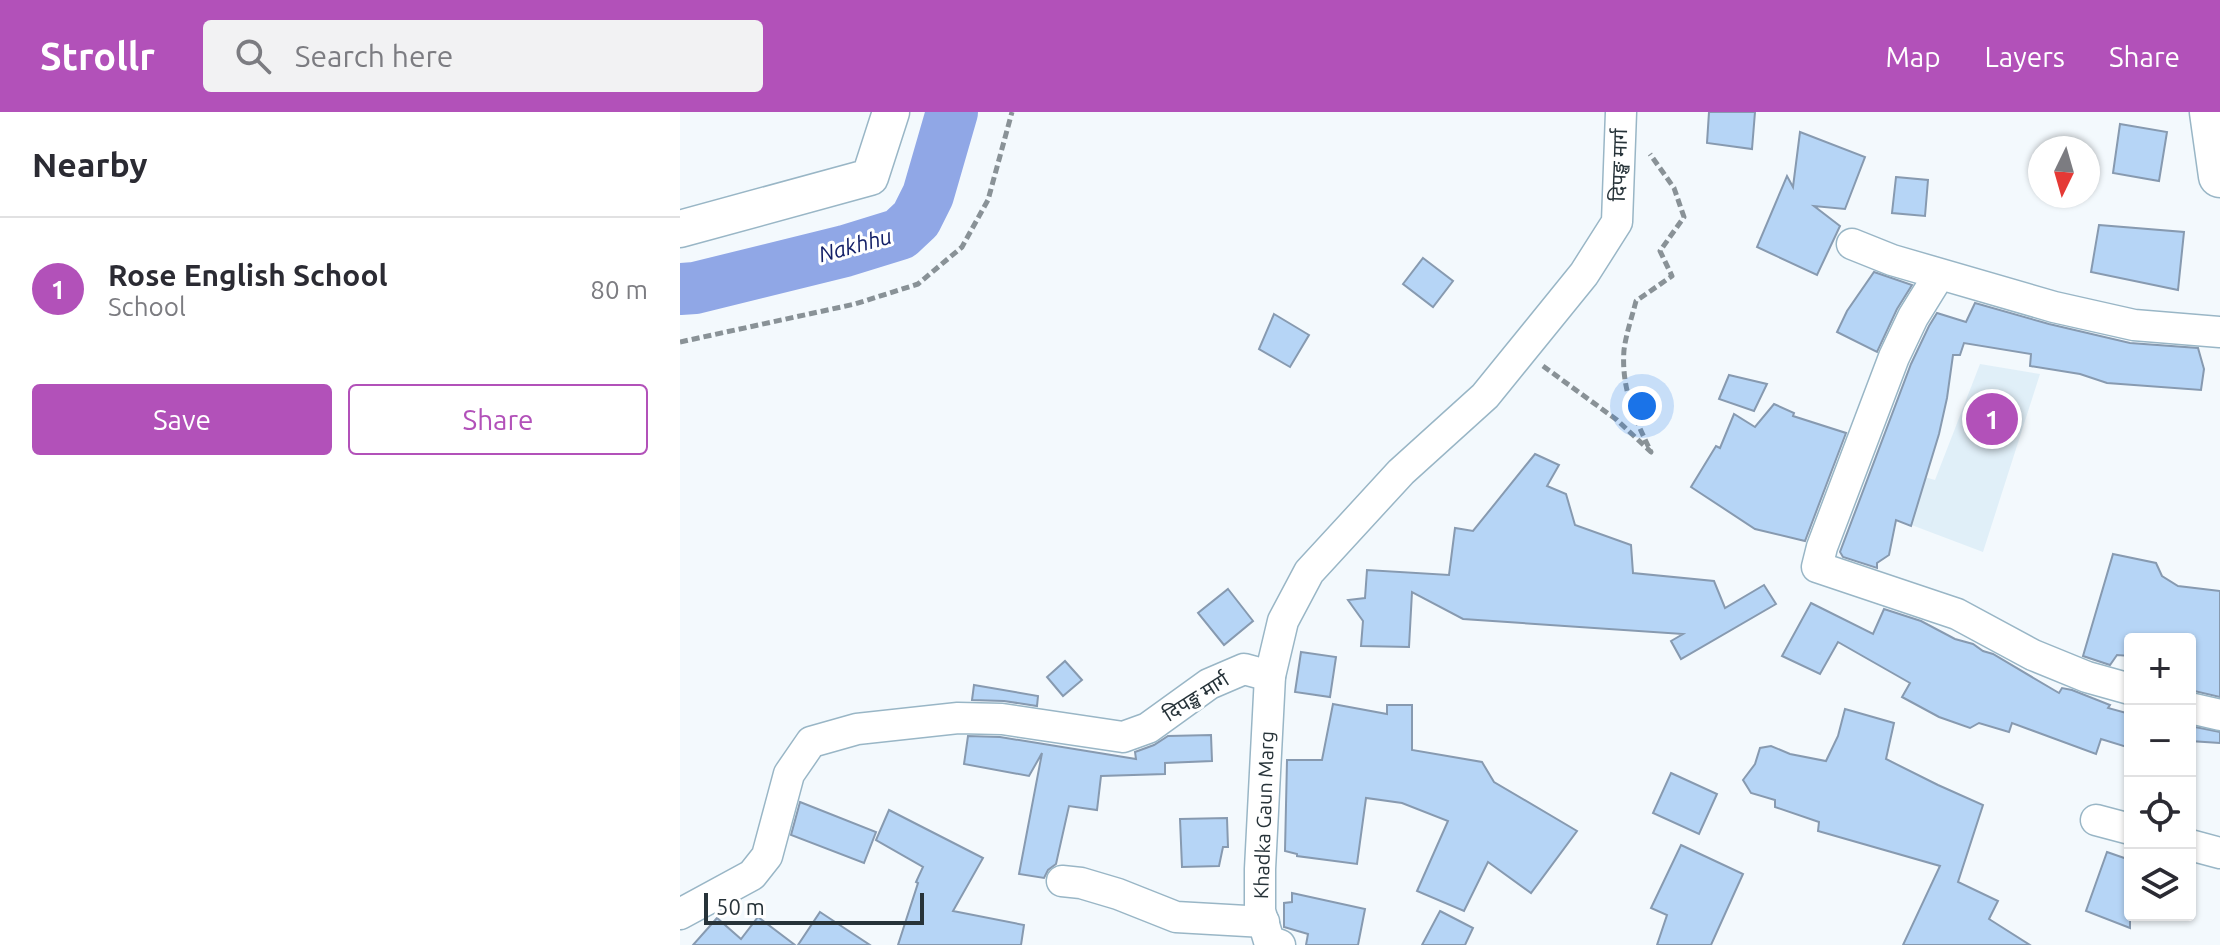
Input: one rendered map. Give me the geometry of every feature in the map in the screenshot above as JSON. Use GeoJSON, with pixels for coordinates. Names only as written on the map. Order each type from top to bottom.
{"type":"FeatureCollection","features":[{"type":"Feature","properties":{"kind":"main road"},"geometry":{"type":"LineString","coordinates":[[2211,112],[2220,176]]}},
{"type":"Feature","properties":{"kind":"street"},"geometry":{"type":"LineString","coordinates":[[680,229],[870,177],[891,112]]}},
{"type":"Feature","properties":{"kind":"street","name":"दिपङ्ख मार्ग"},"geometry":{"type":"LineString","coordinates":[[680,914],[752,875],[767,856],[789,774],[811,742],[857,729],[958,718],[1002,719],[1123,737],[1148,728],[1209,684],[1244,669],[1270,676],[1283,621],[1309,572],[1401,472],[1485,396],[1584,274],[1617,222],[1621,112]]}},
{"type":"Feature","properties":{"kind":"street"},"geometry":{"type":"LineString","coordinates":[[1852,244],[1939,275],[2054,307],[2134,325],[2220,332]]}},
{"type":"Feature","properties":{"kind":"street"},"geometry":{"type":"LineString","coordinates":[[1939,275],[1913,317],[1894,357],[1817,567],[1957,614],[2033,655],[2087,677],[2124,687]]}},
{"type":"Feature","properties":{"kind":"street","name":"Khadka Gaun Marg"},"geometry":{"type":"LineString","coordinates":[[1270,676],[1260,911],[1272,934]]}},
{"type":"Feature","properties":{"kind":"street"},"geometry":{"type":"LineString","coordinates":[[2196,709],[2220,715]]}},
{"type":"Feature","properties":{"kind":"street"},"geometry":{"type":"LineString","coordinates":[[2096,820],[2124,827]]}},
{"type":"Feature","properties":{"kind":"street"},"geometry":{"type":"LineString","coordinates":[[2196,847],[2220,853]]}},
{"type":"Feature","properties":{"kind":"street"},"geometry":{"type":"LineString","coordinates":[[1062,881],[1118,894],[1176,917],[1272,934]]}},
{"type":"Feature","properties":{"kind":"path"},"geometry":{"type":"LineString","coordinates":[[680,342],[855,304],[918,284],[962,247],[988,200],[1012,112]]}},
{"type":"Feature","properties":{"kind":"path"},"geometry":{"type":"LineString","coordinates":[[1522,351],[1617,420],[1651,452],[1634,418],[1625,389],[1624,350],[1636,301],[1672,276],[1660,251],[1684,217],[1674,188],[1647,147]]}},
{"type":"Feature","properties":{"kind":"shaded area"},"geometry":{"type":"Polygon","coordinates":[[[1980,364],[2040,374],[1983,552],[1864,507],[1878,464],[1935,480],[1980,364]]]}},
{"type":"Feature","properties":{"kind":"building"},"geometry":{"type":"Polygon","coordinates":[[[1709,112],[1755,112],[1752,149],[1707,143],[1709,112]]]}},
{"type":"Feature","properties":{"kind":"building"},"geometry":{"type":"Polygon","coordinates":[[[2120,124],[2167,132],[2159,181],[2113,173],[2120,124]]]}},
{"type":"Feature","properties":{"kind":"building"},"geometry":{"type":"Polygon","coordinates":[[[1800,132],[1865,157],[1845,209],[1814,206],[1840,226],[1817,275],[1757,247],[1787,176],[1793,187],[1800,132]]]}},
{"type":"Feature","properties":{"kind":"building"},"geometry":{"type":"Polygon","coordinates":[[[1896,177],[1928,180],[1925,216],[1892,213],[1896,177]]]}},
{"type":"Feature","properties":{"kind":"building"},"geometry":{"type":"Polygon","coordinates":[[[2099,225],[2184,232],[2178,290],[2091,272],[2099,225]]]}},
{"type":"Feature","properties":{"kind":"building"},"geometry":{"type":"Polygon","coordinates":[[[1423,258],[1453,281],[1433,307],[1403,284],[1423,258]]]}},
{"type":"Feature","properties":{"kind":"building"},"geometry":{"type":"Polygon","coordinates":[[[1874,272],[1912,285],[1877,352],[1837,332],[1847,311],[1874,272]]]}},
{"type":"Feature","properties":{"kind":"building"},"geometry":{"type":"Polygon","coordinates":[[[1975,303],[2130,343],[2198,348],[2204,369],[2201,390],[2107,383],[2080,374],[2030,366],[2031,354],[1964,343],[1960,355],[1953,355],[1939,434],[1911,526],[1896,520],[1889,555],[1877,563],[1877,568],[1843,557],[1840,552],[1911,364],[1929,326],[1937,313],[1966,322],[1975,303]]]}},
{"type":"Feature","properties":{"kind":"building"},"geometry":{"type":"Polygon","coordinates":[[[1274,314],[1309,335],[1290,367],[1259,349],[1274,314]]]}},
{"type":"Feature","properties":{"kind":"building"},"geometry":{"type":"Polygon","coordinates":[[[1729,375],[1767,384],[1754,411],[1719,399],[1729,375]]]}},
{"type":"Feature","properties":{"kind":"building"},"geometry":{"type":"Polygon","coordinates":[[[1774,404],[1794,413],[1793,416],[1846,433],[1805,541],[1755,529],[1691,487],[1716,446],[1720,448],[1734,414],[1755,427],[1774,404]]]}},
{"type":"Feature","properties":{"kind":"building"},"geometry":{"type":"Polygon","coordinates":[[[1535,454],[1559,465],[1547,486],[1566,494],[1575,525],[1631,545],[1633,573],[1714,581],[1725,608],[1764,585],[1776,604],[1681,659],[1671,641],[1683,634],[1463,619],[1412,592],[1409,647],[1361,646],[1363,621],[1348,600],[1365,598],[1367,570],[1449,575],[1455,528],[1473,531],[1535,454]]]}},
{"type":"Feature","properties":{"kind":"building"},"geometry":{"type":"Polygon","coordinates":[[[2113,554],[2156,563],[2162,576],[2178,586],[2220,591],[2220,697],[2196,691],[2196,633],[2124,633],[2124,656],[2117,655],[2110,665],[2083,656],[2113,554]]]}},
{"type":"Feature","properties":{"kind":"building"},"geometry":{"type":"Polygon","coordinates":[[[1228,589],[1253,621],[1224,645],[1198,613],[1228,589]]]}},
{"type":"Feature","properties":{"kind":"building"},"geometry":{"type":"Polygon","coordinates":[[[1811,603],[1873,634],[1884,609],[1973,644],[2059,693],[2062,688],[2072,690],[2124,712],[2124,746],[2101,739],[2096,754],[2012,723],[2009,732],[1979,723],[1970,728],[1939,717],[1902,697],[1910,683],[1838,642],[1820,674],[1782,656],[1811,603]]]}},
{"type":"Feature","properties":{"kind":"building"},"geometry":{"type":"Polygon","coordinates":[[[1301,652],[1336,657],[1330,697],[1295,692],[1301,652]]]}},
{"type":"Feature","properties":{"kind":"building"},"geometry":{"type":"Polygon","coordinates":[[[1065,661],[1082,680],[1063,696],[1047,677],[1065,661]]]}},
{"type":"Feature","properties":{"kind":"building"},"geometry":{"type":"Polygon","coordinates":[[[974,685],[1038,696],[1037,706],[972,700],[974,685]]]}},
{"type":"Feature","properties":{"kind":"building"},"geometry":{"type":"Polygon","coordinates":[[[1333,704],[1387,714],[1387,705],[1412,705],[1412,750],[1482,762],[1494,782],[1577,831],[1531,893],[1488,862],[1464,911],[1417,891],[1448,821],[1402,803],[1366,798],[1357,864],[1297,856],[1285,851],[1287,760],[1322,760],[1333,704]]]}},
{"type":"Feature","properties":{"kind":"building"},"geometry":{"type":"Polygon","coordinates":[[[1845,709],[1894,723],[1886,759],[1983,805],[1958,882],[1998,901],[1989,919],[2030,945],[1903,945],[1940,866],[1818,831],[1819,822],[1775,807],[1775,800],[1751,793],[1743,780],[1755,764],[1760,748],[1771,746],[1790,754],[1826,761],[1838,736],[1845,709]]]}},
{"type":"Feature","properties":{"kind":"building"},"geometry":{"type":"Polygon","coordinates":[[[2196,727],[2220,732],[2220,743],[2196,741],[2196,727]]]}},
{"type":"Feature","properties":{"kind":"building"},"geometry":{"type":"Polygon","coordinates":[[[1211,735],[1212,761],[1165,763],[1165,774],[1101,776],[1097,810],[1069,806],[1056,864],[1044,878],[1019,874],[1042,753],[1029,776],[964,764],[968,736],[1000,737],[1136,759],[1135,752],[1168,736],[1211,735]]]}},
{"type":"Feature","properties":{"kind":"building"},"geometry":{"type":"Polygon","coordinates":[[[1671,773],[1717,794],[1699,834],[1653,813],[1671,773]]]}},
{"type":"Feature","properties":{"kind":"building"},"geometry":{"type":"Polygon","coordinates":[[[800,802],[876,832],[864,863],[791,835],[800,802]]]}},
{"type":"Feature","properties":{"kind":"building"},"geometry":{"type":"Polygon","coordinates":[[[889,810],[983,858],[953,911],[1024,925],[1021,945],[898,945],[923,867],[876,840],[889,810]]]}},
{"type":"Feature","properties":{"kind":"building"},"geometry":{"type":"Polygon","coordinates":[[[1227,818],[1228,847],[1223,847],[1219,866],[1182,867],[1180,819],[1227,818]]]}},
{"type":"Feature","properties":{"kind":"building"},"geometry":{"type":"Polygon","coordinates":[[[1681,845],[1743,874],[1711,945],[1657,945],[1667,915],[1651,908],[1681,845]]]}},
{"type":"Feature","properties":{"kind":"building"},"geometry":{"type":"Polygon","coordinates":[[[2107,852],[2124,858],[2124,921],[2130,921],[2130,928],[2086,911],[2107,852]]]}},
{"type":"Feature","properties":{"kind":"building"},"geometry":{"type":"Polygon","coordinates":[[[1292,893],[1365,909],[1358,945],[1306,945],[1308,934],[1284,927],[1284,903],[1292,902],[1292,893]]]}},
{"type":"Feature","properties":{"kind":"building"},"geometry":{"type":"Polygon","coordinates":[[[1440,911],[1473,928],[1465,945],[1422,945],[1440,911]]]}},
{"type":"Feature","properties":{"kind":"building"},"geometry":{"type":"Polygon","coordinates":[[[820,912],[870,945],[798,945],[820,912]]]}},
{"type":"Feature","properties":{"kind":"building"},"geometry":{"type":"Polygon","coordinates":[[[758,917],[795,945],[693,945],[717,918],[741,939],[758,917]]]}},
{"type":"Feature","properties":{"kind":"waterway","name":"Nakhhu"},"geometry":{"type":"LineString","coordinates":[[680,289],[845,251],[900,234],[916,219],[928,195],[952,112]]}},
{"type":"Feature","properties":{"kind":"place","name":"Rose English School"},"geometry":{"type":"Point","coordinates":[1992,419]}}]}
